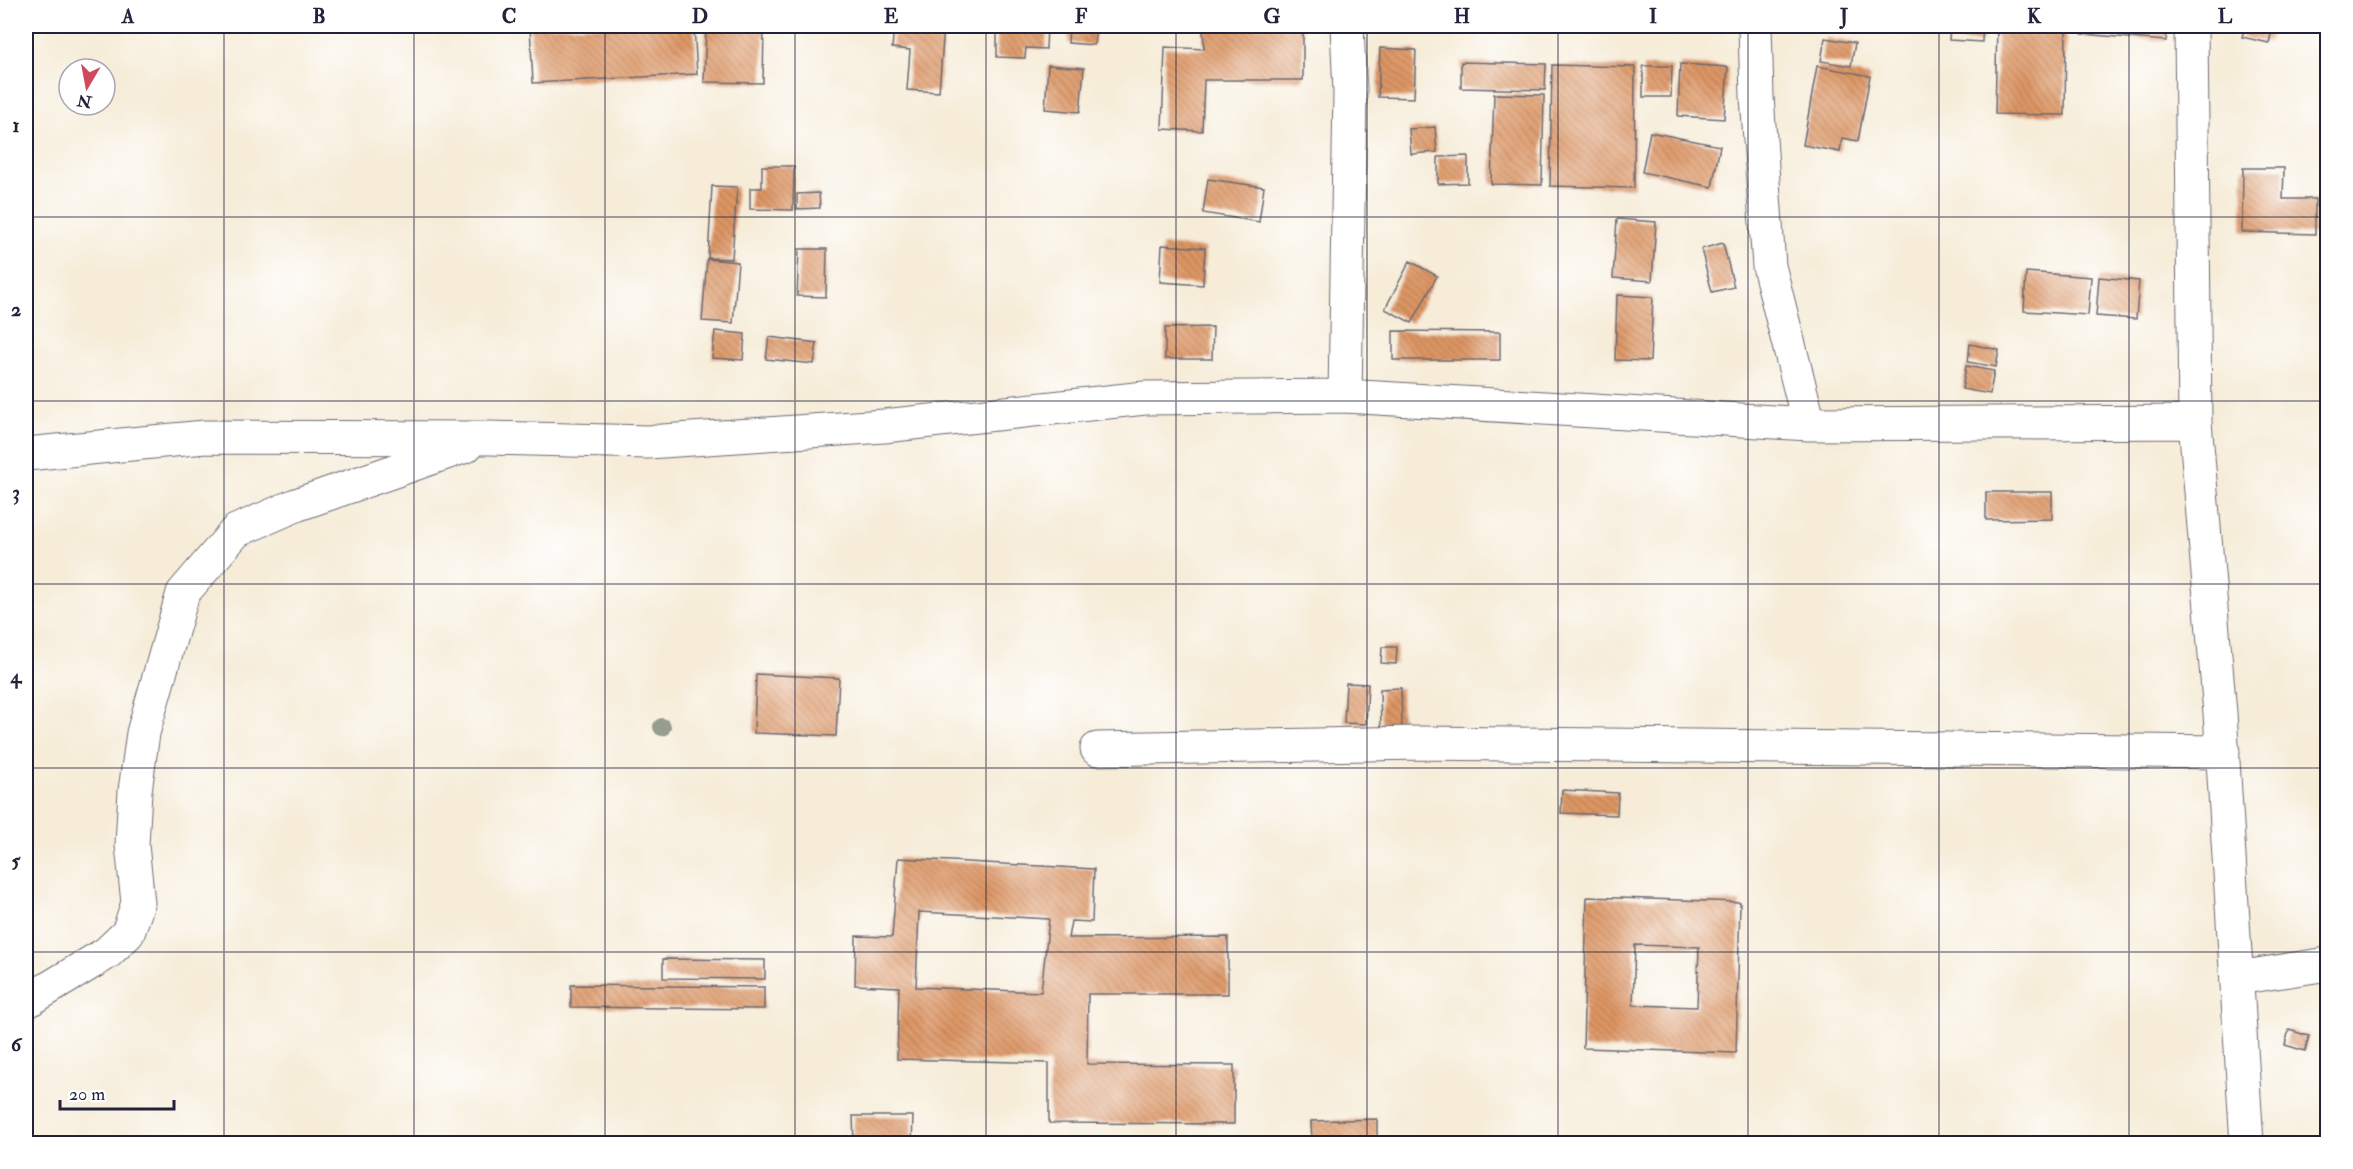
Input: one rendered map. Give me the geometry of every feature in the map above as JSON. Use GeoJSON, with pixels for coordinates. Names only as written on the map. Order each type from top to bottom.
{"type":"FeatureCollection","features":[{"type":"Feature","properties":{"kind":"street"},"geometry":{"type":"LineString","coordinates":[[1345,396],[1350,92],[1347,26]]}},
{"type":"Feature","properties":{"kind":"street"},"geometry":{"type":"LineString","coordinates":[[1755,26],[1757,97],[1769,266],[1809,424]]}},
{"type":"Feature","properties":{"kind":"street"},"geometry":{"type":"LineString","coordinates":[[2191,26],[2195,422],[2223,752],[2247,1143]]}},
{"type":"Feature","properties":{"kind":"street"},"geometry":{"type":"LineString","coordinates":[[26,454],[205,437],[489,438],[648,442],[884,426],[1145,398],[1345,396],[1809,424],[2195,422]]}},
{"type":"Feature","properties":{"kind":"street"},"geometry":{"type":"LineString","coordinates":[[26,1002],[107,952],[128,933],[138,903],[132,845],[135,791],[143,733],[183,593],[236,531],[296,505],[489,438]]}},
{"type":"Feature","properties":{"kind":"street"},"geometry":{"type":"LineString","coordinates":[[1097,749],[1419,743],[2223,752]]}},
{"type":"Feature","properties":{"kind":"street"},"geometry":{"type":"LineString","coordinates":[[2237,978],[2328,964]]}},
{"type":"Feature","properties":{"kind":"building"},"geometry":{"type":"Polygon","coordinates":[[[530,26],[694,26],[697,74],[533,83],[530,26]]]}},
{"type":"Feature","properties":{"kind":"building"},"geometry":{"type":"Polygon","coordinates":[[[706,26],[764,26],[763,83],[704,82],[706,26]]]}},
{"type":"Feature","properties":{"kind":"building"},"geometry":{"type":"Polygon","coordinates":[[[894,26],[944,26],[939,92],[907,90],[910,50],[892,48],[894,26]]]}},
{"type":"Feature","properties":{"kind":"building"},"geometry":{"type":"Polygon","coordinates":[[[997,26],[1047,26],[1046,49],[1026,48],[1025,58],[997,57],[997,26]]]}},
{"type":"Feature","properties":{"kind":"building"},"geometry":{"type":"Polygon","coordinates":[[[1069,26],[1096,26],[1094,45],[1068,43],[1069,26]]]}},
{"type":"Feature","properties":{"kind":"building"},"geometry":{"type":"Polygon","coordinates":[[[1203,26],[1303,26],[1303,80],[1204,80],[1202,131],[1162,129],[1165,47],[1204,49],[1203,26]]]}},
{"type":"Feature","properties":{"kind":"building"},"geometry":{"type":"Polygon","coordinates":[[[1950,26],[1983,26],[1982,42],[1949,40],[1950,26]]]}},
{"type":"Feature","properties":{"kind":"building"},"geometry":{"type":"Polygon","coordinates":[[[2083,26],[2167,26],[2166,41],[2082,34],[2083,26]]]}},
{"type":"Feature","properties":{"kind":"building"},"geometry":{"type":"Polygon","coordinates":[[[2245,26],[2273,26],[2269,43],[2242,37],[2245,26]]]}},
{"type":"Feature","properties":{"kind":"building"},"geometry":{"type":"Polygon","coordinates":[[[1997,27],[2066,27],[2065,115],[1995,114],[1997,27]]]}},
{"type":"Feature","properties":{"kind":"building"},"geometry":{"type":"Polygon","coordinates":[[[1825,38],[1855,43],[1851,66],[1821,61],[1825,38]]]}},
{"type":"Feature","properties":{"kind":"building"},"geometry":{"type":"Polygon","coordinates":[[[1380,48],[1416,50],[1414,98],[1378,97],[1380,48]]]}},
{"type":"Feature","properties":{"kind":"building"},"geometry":{"type":"Polygon","coordinates":[[[1461,62],[1546,64],[1545,90],[1461,88],[1461,62]]]}},
{"type":"Feature","properties":{"kind":"building"},"geometry":{"type":"Polygon","coordinates":[[[1680,64],[1728,67],[1724,119],[1678,116],[1680,64]]]}},
{"type":"Feature","properties":{"kind":"building"},"geometry":{"type":"Polygon","coordinates":[[[1048,65],[1084,68],[1080,112],[1045,109],[1048,65]]]}},
{"type":"Feature","properties":{"kind":"building"},"geometry":{"type":"Polygon","coordinates":[[[1552,65],[1635,67],[1634,188],[1550,186],[1552,65]]]}},
{"type":"Feature","properties":{"kind":"building"},"geometry":{"type":"Polygon","coordinates":[[[1643,66],[1672,66],[1671,97],[1643,97],[1643,66]]]}},
{"type":"Feature","properties":{"kind":"building"},"geometry":{"type":"Polygon","coordinates":[[[1817,66],[1870,76],[1858,141],[1842,138],[1840,152],[1803,145],[1817,66]]]}},
{"type":"Feature","properties":{"kind":"building"},"geometry":{"type":"Polygon","coordinates":[[[1494,94],[1544,95],[1542,185],[1491,184],[1494,94]]]}},
{"type":"Feature","properties":{"kind":"building"},"geometry":{"type":"Polygon","coordinates":[[[1435,127],[1437,152],[1411,154],[1409,129],[1435,127]]]}},
{"type":"Feature","properties":{"kind":"building"},"geometry":{"type":"Polygon","coordinates":[[[1650,132],[1720,146],[1712,187],[1642,172],[1650,132]]]}},
{"type":"Feature","properties":{"kind":"building"},"geometry":{"type":"Polygon","coordinates":[[[1468,156],[1468,183],[1438,184],[1438,157],[1468,156]]]}},
{"type":"Feature","properties":{"kind":"building"},"geometry":{"type":"Polygon","coordinates":[[[762,166],[794,166],[793,210],[750,209],[750,188],[762,188],[762,166]]]}},
{"type":"Feature","properties":{"kind":"building"},"geometry":{"type":"Polygon","coordinates":[[[2243,168],[2284,168],[2283,199],[2315,199],[2315,234],[2242,232],[2243,168]]]}},
{"type":"Feature","properties":{"kind":"building"},"geometry":{"type":"Polygon","coordinates":[[[1208,179],[1264,187],[1259,222],[1203,213],[1208,179]]]}},
{"type":"Feature","properties":{"kind":"building"},"geometry":{"type":"Polygon","coordinates":[[[712,186],[737,187],[732,259],[708,258],[712,186]]]}},
{"type":"Feature","properties":{"kind":"building"},"geometry":{"type":"Polygon","coordinates":[[[819,193],[820,208],[797,209],[797,194],[819,193]]]}},
{"type":"Feature","properties":{"kind":"building"},"geometry":{"type":"Polygon","coordinates":[[[1617,219],[1656,222],[1652,281],[1613,278],[1617,219]]]}},
{"type":"Feature","properties":{"kind":"building"},"geometry":{"type":"Polygon","coordinates":[[[1723,243],[1734,287],[1712,292],[1701,249],[1723,243]]]}},
{"type":"Feature","properties":{"kind":"building"},"geometry":{"type":"Polygon","coordinates":[[[1162,245],[1205,248],[1203,285],[1160,282],[1162,245]]]}},
{"type":"Feature","properties":{"kind":"building"},"geometry":{"type":"Polygon","coordinates":[[[799,249],[827,249],[826,297],[797,296],[799,249]]]}},
{"type":"Feature","properties":{"kind":"building"},"geometry":{"type":"Polygon","coordinates":[[[707,259],[738,262],[733,323],[702,321],[707,259]]]}},
{"type":"Feature","properties":{"kind":"building"},"geometry":{"type":"Polygon","coordinates":[[[1410,261],[1437,276],[1412,323],[1385,309],[1410,261]]]}},
{"type":"Feature","properties":{"kind":"building"},"geometry":{"type":"Polygon","coordinates":[[[2026,272],[2091,277],[2088,315],[2024,311],[2026,272]]]}},
{"type":"Feature","properties":{"kind":"building"},"geometry":{"type":"Polygon","coordinates":[[[2099,277],[2139,281],[2136,319],[2096,316],[2099,277]]]}},
{"type":"Feature","properties":{"kind":"building"},"geometry":{"type":"Polygon","coordinates":[[[1617,295],[1653,297],[1650,361],[1615,360],[1617,295]]]}},
{"type":"Feature","properties":{"kind":"building"},"geometry":{"type":"Polygon","coordinates":[[[1213,327],[1212,359],[1165,359],[1165,328],[1213,327]]]}},
{"type":"Feature","properties":{"kind":"building"},"geometry":{"type":"Polygon","coordinates":[[[715,331],[745,334],[743,360],[712,358],[715,331]]]}},
{"type":"Feature","properties":{"kind":"building"},"geometry":{"type":"Polygon","coordinates":[[[1393,331],[1500,332],[1500,360],[1393,360],[1393,331]]]}},
{"type":"Feature","properties":{"kind":"building"},"geometry":{"type":"Polygon","coordinates":[[[769,337],[817,343],[814,364],[766,359],[769,337]]]}},
{"type":"Feature","properties":{"kind":"building"},"geometry":{"type":"Polygon","coordinates":[[[1970,344],[1999,350],[1996,367],[1968,362],[1970,344]]]}},
{"type":"Feature","properties":{"kind":"building"},"geometry":{"type":"Polygon","coordinates":[[[1966,366],[1994,371],[1990,394],[1962,389],[1966,366]]]}},
{"type":"Feature","properties":{"kind":"building"},"geometry":{"type":"Polygon","coordinates":[[[1986,492],[2052,492],[2052,519],[1986,520],[1986,492]]]}},
{"type":"Feature","properties":{"kind":"building"},"geometry":{"type":"Polygon","coordinates":[[[1382,647],[1397,647],[1396,664],[1381,663],[1382,647]]]}},
{"type":"Feature","properties":{"kind":"building"},"geometry":{"type":"Polygon","coordinates":[[[756,674],[839,678],[836,736],[754,733],[756,674]]]}},
{"type":"Feature","properties":{"kind":"building"},"geometry":{"type":"Polygon","coordinates":[[[1346,683],[1368,684],[1366,724],[1344,723],[1346,683]]]}},
{"type":"Feature","properties":{"kind":"building"},"geometry":{"type":"Polygon","coordinates":[[[1401,688],[1402,727],[1381,729],[1380,689],[1401,688]]]}},
{"type":"Feature","properties":{"kind":"building"},"geometry":{"type":"Polygon","coordinates":[[[1562,790],[1618,793],[1617,815],[1561,813],[1562,790]]]}},
{"type":"Feature","properties":{"kind":"building"},"geometry":{"type":"Polygon","coordinates":[[[898,858],[1094,869],[1092,922],[1071,921],[1068,938],[1228,937],[1228,994],[1088,994],[1087,1064],[1234,1065],[1234,1124],[1049,1123],[1049,1063],[897,1059],[899,987],[855,985],[856,936],[892,937],[898,858]],[[919,912],[916,987],[1041,992],[1049,919],[919,912]]]}},
{"type":"Feature","properties":{"kind":"building"},"geometry":{"type":"Polygon","coordinates":[[[1587,897],[1740,902],[1736,1053],[1583,1048],[1587,897]],[[1635,945],[1633,1005],[1697,1007],[1699,947],[1635,945]]]}},
{"type":"Feature","properties":{"kind":"building"},"geometry":{"type":"Polygon","coordinates":[[[663,959],[765,960],[765,979],[663,978],[663,959]]]}},
{"type":"Feature","properties":{"kind":"building"},"geometry":{"type":"Polygon","coordinates":[[[571,985],[764,987],[764,1009],[571,1007],[571,985]]]}},
{"type":"Feature","properties":{"kind":"building"},"geometry":{"type":"Polygon","coordinates":[[[2289,1030],[2309,1036],[2305,1051],[2285,1045],[2289,1030]]]}},
{"type":"Feature","properties":{"kind":"building"},"geometry":{"type":"Polygon","coordinates":[[[853,1116],[913,1116],[912,1144],[854,1144],[853,1116]]]}},
{"type":"Feature","properties":{"kind":"building"},"geometry":{"type":"Polygon","coordinates":[[[1377,1119],[1377,1144],[1312,1144],[1311,1121],[1377,1119]]]}}]}
